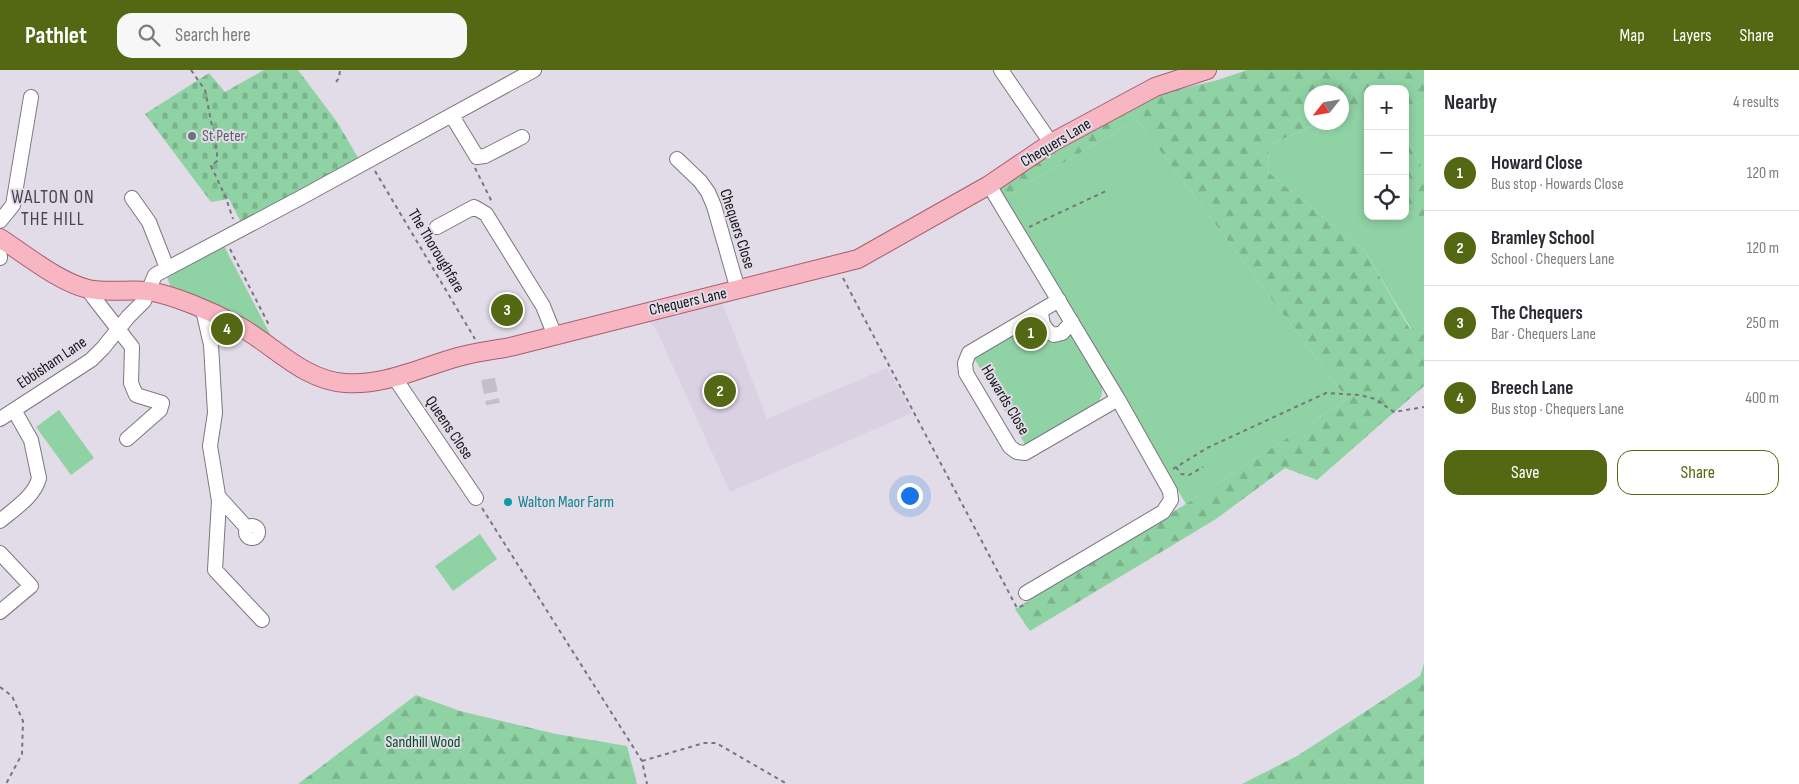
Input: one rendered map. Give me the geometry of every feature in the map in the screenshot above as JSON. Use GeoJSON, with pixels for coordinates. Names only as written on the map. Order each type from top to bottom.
{"type":"FeatureCollection","features":[{"type":"Feature","properties":{"kind":"main road","name":"Chequers Lane"},"geometry":{"type":"LineString","coordinates":[[0,247],[69,283],[88,289],[148,291],[173,298],[203,310],[237,325],[309,373],[326,381],[346,384],[365,382],[394,377],[460,356],[555,336],[837,266],[858,259],[989,185],[1051,143],[1155,87],[1207,70]]}},
{"type":"Feature","properties":{"kind":"street","name":"Ebbisham Lane"},"geometry":{"type":"LineString","coordinates":[[0,419],[91,360],[144,301],[155,275],[534,70]]}},
{"type":"Feature","properties":{"kind":"street"},"geometry":{"type":"LineString","coordinates":[[1001,70],[1051,143]]}},
{"type":"Feature","properties":{"kind":"street"},"geometry":{"type":"LineString","coordinates":[[0,220],[13,205],[31,97]]}},
{"type":"Feature","properties":{"kind":"street"},"geometry":{"type":"LineString","coordinates":[[452,116],[477,157],[485,156],[522,137]]}},
{"type":"Feature","properties":{"kind":"street","name":"Chequers Close"},"geometry":{"type":"LineString","coordinates":[[677,159],[700,181],[708,192],[714,206],[738,290]]}},
{"type":"Feature","properties":{"kind":"street"},"geometry":{"type":"LineString","coordinates":[[989,185],[1162,475],[1170,492],[1171,500],[1163,512],[1026,593]]}},
{"type":"Feature","properties":{"kind":"street"},"geometry":{"type":"LineString","coordinates":[[132,198],[149,222],[167,268]]}},
{"type":"Feature","properties":{"kind":"street"},"geometry":{"type":"LineString","coordinates":[[437,227],[474,207],[486,214],[543,306],[555,336]]}},
{"type":"Feature","properties":{"kind":"street"},"geometry":{"type":"LineString","coordinates":[[88,289],[117,330],[132,347],[131,382],[136,395],[162,403],[160,410],[127,439]]}},
{"type":"Feature","properties":{"kind":"street","name":"Howards Close"},"geometry":{"type":"LineString","coordinates":[[1059,300],[969,353],[965,363],[966,373],[1010,447],[1017,452],[1026,453],[1118,399]]}},
{"type":"Feature","properties":{"kind":"street"},"geometry":{"type":"LineString","coordinates":[[203,310],[211,345],[215,413],[210,446],[219,501],[215,570],[262,620]]}},
{"type":"Feature","properties":{"kind":"street"},"geometry":{"type":"LineString","coordinates":[[1041,311],[1042,323],[1046,330],[1054,335],[1062,333],[1072,322]]}},
{"type":"Feature","properties":{"kind":"street","name":"Queens Close"},"geometry":{"type":"LineString","coordinates":[[394,377],[476,498]]}},
{"type":"Feature","properties":{"kind":"street"},"geometry":{"type":"LineString","coordinates":[[0,521],[29,495],[37,485],[39,478],[31,440],[14,410]]}},
{"type":"Feature","properties":{"kind":"street"},"geometry":{"type":"LineString","coordinates":[[218,496],[247,528]]}},
{"type":"Feature","properties":{"kind":"street"},"geometry":{"type":"LineString","coordinates":[[0,553],[31,586],[0,612]]}},
{"type":"Feature","properties":{"kind":"path"},"geometry":{"type":"LineString","coordinates":[[190,70],[206,90],[217,160],[211,166],[226,198],[231,233],[227,244],[271,330]]}},
{"type":"Feature","properties":{"kind":"path"},"geometry":{"type":"LineString","coordinates":[[336,82],[339,78],[340,70]]}},
{"type":"Feature","properties":{"kind":"path","name":"The Thoroughfare"},"geometry":{"type":"LineString","coordinates":[[368,161],[485,352]]}},
{"type":"Feature","properties":{"kind":"path"},"geometry":{"type":"LineString","coordinates":[[1018,233],[1106,191]]}},
{"type":"Feature","properties":{"kind":"path"},"geometry":{"type":"LineString","coordinates":[[837,266],[1017,608],[1029,602],[1026,593]]}},
{"type":"Feature","properties":{"kind":"path"},"geometry":{"type":"LineString","coordinates":[[1162,475],[1207,448],[1326,393],[1360,395],[1375,399],[1394,412],[1424,407]]}},
{"type":"Feature","properties":{"kind":"path"},"geometry":{"type":"LineString","coordinates":[[1176,467],[1181,474],[1189,475],[1203,467]]}},
{"type":"Feature","properties":{"kind":"path"},"geometry":{"type":"LineString","coordinates":[[476,498],[642,762],[646,784]]}},
{"type":"Feature","properties":{"kind":"path"},"geometry":{"type":"LineString","coordinates":[[0,687],[12,696],[23,721],[22,754],[6,784]]}},
{"type":"Feature","properties":{"kind":"path"},"geometry":{"type":"LineString","coordinates":[[642,762],[704,743],[716,743],[787,784]]}},
{"type":"Feature","properties":{"kind":"shaded area"},"geometry":{"type":"Polygon","coordinates":[[[720,297],[767,419],[887,368],[912,413],[730,492],[656,329],[644,317],[720,297]]]}},
{"type":"Feature","properties":{"kind":"green space"},"geometry":{"type":"Polygon","coordinates":[[[264,70],[298,70],[337,122],[360,161],[242,224],[229,199],[211,202],[145,114],[209,73],[225,92],[264,70]]]}},
{"type":"Feature","properties":{"kind":"green space"},"geometry":{"type":"Polygon","coordinates":[[[1247,70],[1424,70],[1424,100],[1409,109],[1409,85],[1364,85],[1364,123],[1352,108],[1349,109],[1349,85],[1304,85],[1304,130],[1269,145],[1268,172],[1365,251],[1410,329],[1424,324],[1424,386],[1317,480],[1285,468],[1216,519],[1030,631],[1015,609],[1186,504],[1347,399],[1137,120],[1003,198],[998,189],[1053,153],[1159,94],[1218,80],[1247,70]]]}},
{"type":"Feature","properties":{"kind":"green space"},"geometry":{"type":"Polygon","coordinates":[[[1424,100],[1424,171],[1409,143],[1409,109],[1424,100]]]}},
{"type":"Feature","properties":{"kind":"green space"},"geometry":{"type":"Polygon","coordinates":[[[1352,108],[1364,123],[1364,220],[1409,220],[1409,212],[1424,218],[1424,324],[1411,329],[1365,251],[1268,172],[1269,145],[1304,130],[1349,130],[1349,109],[1352,108]]]}},
{"type":"Feature","properties":{"kind":"green space"},"geometry":{"type":"Polygon","coordinates":[[[1137,120],[1347,399],[1186,504],[1003,198],[1137,120]]]}},
{"type":"Feature","properties":{"kind":"green space"},"geometry":{"type":"Polygon","coordinates":[[[1409,143],[1424,171],[1424,218],[1409,212],[1409,143]]]}},
{"type":"Feature","properties":{"kind":"green space"},"geometry":{"type":"Polygon","coordinates":[[[224,246],[271,336],[222,307],[170,286],[167,276],[224,246]]]}},
{"type":"Feature","properties":{"kind":"green space"},"geometry":{"type":"Polygon","coordinates":[[[1035,319],[1038,327],[1072,333],[1102,387],[1102,394],[1098,404],[1026,446],[974,358],[1035,319]]]}},
{"type":"Feature","properties":{"kind":"green space"},"geometry":{"type":"Polygon","coordinates":[[[59,410],[94,458],[71,475],[36,427],[59,410]]]}},
{"type":"Feature","properties":{"kind":"green space"},"geometry":{"type":"Polygon","coordinates":[[[480,534],[497,559],[453,591],[435,566],[480,534]]]}},
{"type":"Feature","properties":{"kind":"green space"},"geometry":{"type":"Polygon","coordinates":[[[1424,664],[1424,784],[1242,784],[1297,756],[1420,676],[1424,664]]]}},
{"type":"Feature","properties":{"kind":"green space","name":"Sandhill Wood"},"geometry":{"type":"Polygon","coordinates":[[[416,695],[460,711],[556,734],[627,746],[637,784],[298,784],[416,695]]]}},
{"type":"Feature","properties":{"kind":"tunnel"},"geometry":{"type":"LineString","coordinates":[[488,379],[493,404]]}},
{"type":"Feature","properties":{"kind":"place","name":"St Peter"},"geometry":{"type":"Point","coordinates":[192,136]}},
{"type":"Feature","properties":{"kind":"place","name":"The Chequers"},"geometry":{"type":"Point","coordinates":[507,310]}},
{"type":"Feature","properties":{"kind":"place","name":"Breech Lane"},"geometry":{"type":"Point","coordinates":[227,329]}},
{"type":"Feature","properties":{"kind":"place","name":"Howard Close"},"geometry":{"type":"Point","coordinates":[1031,333]}},
{"type":"Feature","properties":{"kind":"place","name":"Bramley School"},"geometry":{"type":"Point","coordinates":[720,391]}},
{"type":"Feature","properties":{"kind":"place","name":"Walton Maor Farm"},"geometry":{"type":"Point","coordinates":[508,502]}},
{"type":"Feature","properties":{"kind":"district","name":"WALTON ON THE HILL"},"geometry":{"type":"Point","coordinates":[53,208]}}]}
